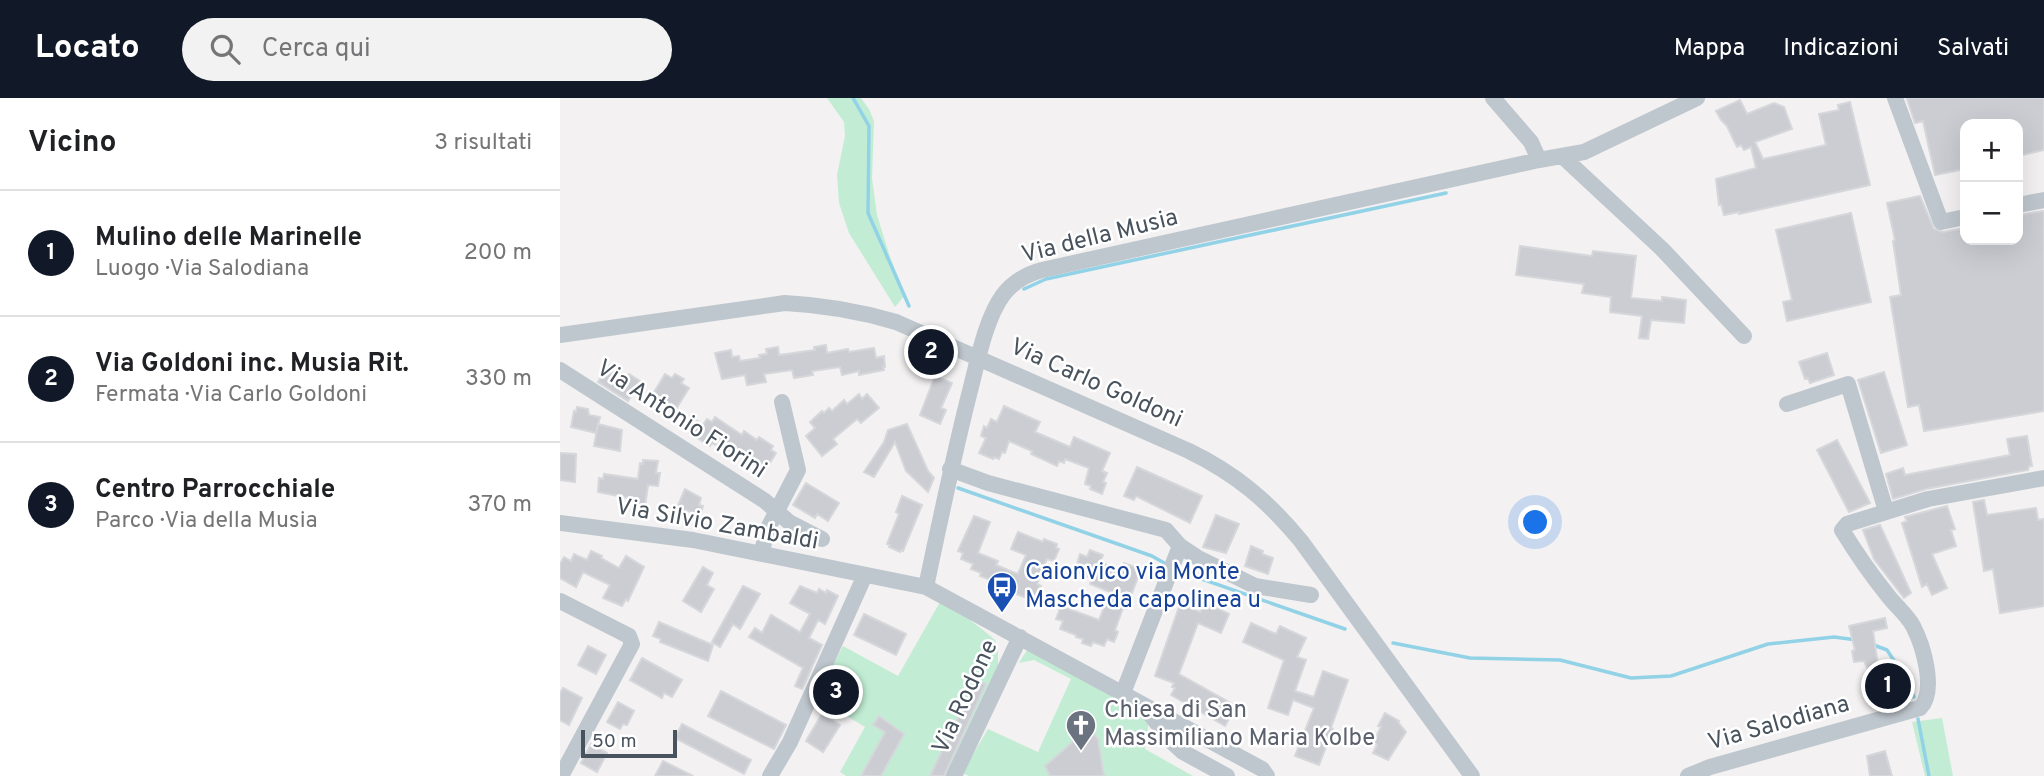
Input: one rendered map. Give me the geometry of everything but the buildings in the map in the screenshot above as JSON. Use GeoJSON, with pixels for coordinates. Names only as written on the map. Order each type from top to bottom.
{"type":"FeatureCollection","features":[{"type":"Feature","properties":{"kind":"street"},"geometry":{"type":"LineString","coordinates":[[1493,98],[1531,142],[1539,160]]}},
{"type":"Feature","properties":{"kind":"street","name":"Via della Musia"},"geometry":{"type":"LineString","coordinates":[[926,587],[950,469],[989,323],[1002,296],[1016,282],[1037,271],[1584,152],[1697,98]]}},
{"type":"Feature","properties":{"kind":"street"},"geometry":{"type":"LineString","coordinates":[[1895,98],[1941,222],[1960,218]]}},
{"type":"Feature","properties":{"kind":"street"},"geometry":{"type":"LineString","coordinates":[[1562,156],[1662,249],[1744,336]]}},
{"type":"Feature","properties":{"kind":"street"},"geometry":{"type":"LineString","coordinates":[[2023,204],[2044,200]]}},
{"type":"Feature","properties":{"kind":"street","name":"Via Carlo Goldoni"},"geometry":{"type":"LineString","coordinates":[[560,335],[785,303],[819,304],[896,322],[1216,464],[1256,493],[1279,514],[1472,776]]}},
{"type":"Feature","properties":{"kind":"street","name":"Via Antonio Fiorini"},"geometry":{"type":"LineString","coordinates":[[560,370],[765,501],[789,522],[822,539]]}},
{"type":"Feature","properties":{"kind":"street"},"geometry":{"type":"LineString","coordinates":[[1787,404],[1848,384],[1886,511],[1928,499],[2044,478]]}},
{"type":"Feature","properties":{"kind":"street","name":"Via Antonio Fiorini"},"geometry":{"type":"LineString","coordinates":[[762,553],[766,532],[798,470],[782,402]]}},
{"type":"Feature","properties":{"kind":"street"},"geometry":{"type":"LineString","coordinates":[[950,469],[988,482],[1166,530],[1180,547],[1255,586],[1311,595]]}},
{"type":"Feature","properties":{"kind":"street","name":"Via Salodiana"},"geometry":{"type":"LineString","coordinates":[[1688,776],[1710,767],[1920,708],[1926,702],[1929,682],[1921,646],[1912,624],[1887,595],[1842,530],[1847,524],[1886,511]]}},
{"type":"Feature","properties":{"kind":"street","name":"Via Silvio Zambaldi"},"geometry":{"type":"LineString","coordinates":[[561,525],[693,540],[865,575]]}},
{"type":"Feature","properties":{"kind":"street"},"geometry":{"type":"LineString","coordinates":[[1123,693],[1180,547]]}},
{"type":"Feature","properties":{"kind":"street"},"geometry":{"type":"LineString","coordinates":[[770,776],[790,742],[865,575],[926,587],[1262,769],[1267,776]]}},
{"type":"Feature","properties":{"kind":"street"},"geometry":{"type":"LineString","coordinates":[[560,601],[629,636],[632,644],[561,776]]}},
{"type":"Feature","properties":{"kind":"street","name":"Via Rodone"},"geometry":{"type":"LineString","coordinates":[[954,776],[1020,637]]}},
{"type":"Feature","properties":{"kind":"street"},"geometry":{"type":"LineString","coordinates":[[1140,703],[1177,747],[1227,776]]}},
{"type":"Feature","properties":{"kind":"green space"},"geometry":{"type":"Polygon","coordinates":[[[827,98],[861,98],[874,121],[872,178],[877,215],[905,295],[895,307],[849,233],[839,203],[837,175],[845,136],[844,122],[827,98]]]}},
{"type":"Feature","properties":{"kind":"green space"},"geometry":{"type":"Polygon","coordinates":[[[940,602],[957,610],[988,634],[995,640],[998,649],[998,668],[948,776],[846,776],[840,772],[865,727],[816,697],[843,646],[898,676],[940,602]]]}},
{"type":"Feature","properties":{"kind":"green space"},"geometry":{"type":"Polygon","coordinates":[[[1027,650],[1143,711],[1149,720],[1145,749],[1193,776],[969,776],[962,773],[988,729],[1038,752],[1071,679],[1034,660],[1019,663],[1027,650]]]}},
{"type":"Feature","properties":{"kind":"green space"},"geometry":{"type":"Polygon","coordinates":[[[1942,718],[1953,776],[1925,776],[1912,722],[1942,718]]]}},
{"type":"Feature","properties":{"kind":"waterway"},"geometry":{"type":"LineString","coordinates":[[853,98],[869,126],[868,213],[909,306]]}},
{"type":"Feature","properties":{"kind":"waterway"},"geometry":{"type":"LineString","coordinates":[[1024,289],[1046,279],[1446,193]]}},
{"type":"Feature","properties":{"kind":"waterway"},"geometry":{"type":"LineString","coordinates":[[958,488],[1152,556],[1166,564]]}},
{"type":"Feature","properties":{"kind":"waterway"},"geometry":{"type":"LineString","coordinates":[[1176,570],[1345,629]]}},
{"type":"Feature","properties":{"kind":"waterway"},"geometry":{"type":"LineString","coordinates":[[1393,643],[1470,658],[1560,660],[1631,678],[1671,676],[1768,644],[1834,637],[1857,640]]}},
{"type":"Feature","properties":{"kind":"waterway"},"geometry":{"type":"LineString","coordinates":[[1871,644],[1887,650],[1914,697]]}},
{"type":"Feature","properties":{"kind":"waterway"},"geometry":{"type":"LineString","coordinates":[[1918,719],[1929,776]]}},
{"type":"Feature","properties":{"kind":"place","name":"Via Goldoni inc. Musia Rit."},"geometry":{"type":"Point","coordinates":[931,352]}},
{"type":"Feature","properties":{"kind":"place","name":"Caionvico via Monte Mascheda capolinea u"},"geometry":{"type":"Point","coordinates":[1002,614]}},
{"type":"Feature","properties":{"kind":"place","name":"Mulino delle Marinelle"},"geometry":{"type":"Point","coordinates":[1888,686]}},
{"type":"Feature","properties":{"kind":"place","name":"Centro Parrocchiale"},"geometry":{"type":"Point","coordinates":[836,692]}},
{"type":"Feature","properties":{"kind":"place","name":"Chiesa di San Massimiliano Maria Kolbe"},"geometry":{"type":"Point","coordinates":[1081,752]}}]}
